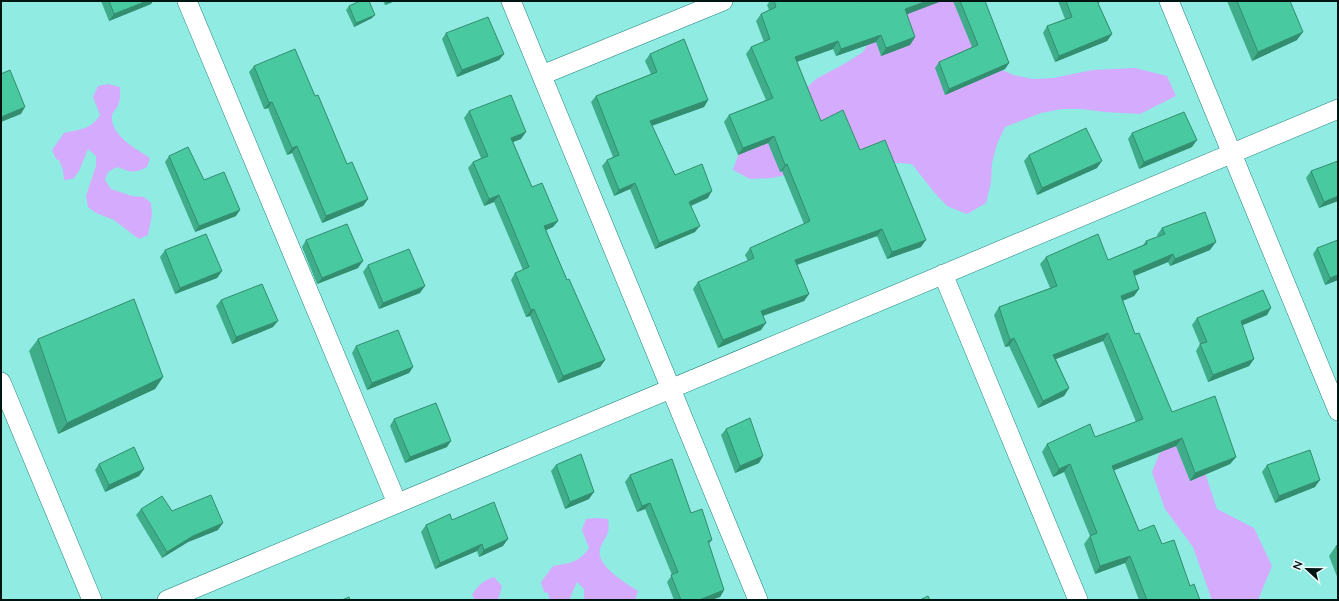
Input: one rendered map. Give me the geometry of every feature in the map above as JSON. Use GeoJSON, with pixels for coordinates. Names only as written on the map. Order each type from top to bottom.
{"type":"FeatureCollection","features":[{"type":"Feature","properties":{"kind":"street"},"geometry":{"type":"LineString","coordinates":[[187,1],[397,503]]}},
{"type":"Feature","properties":{"kind":"street"},"geometry":{"type":"LineString","coordinates":[[511,1],[758,600]]}},
{"type":"Feature","properties":{"kind":"street"},"geometry":{"type":"LineString","coordinates":[[542,76],[723,1]]}},
{"type":"Feature","properties":{"kind":"street"},"geometry":{"type":"LineString","coordinates":[[1169,1],[1338,411]]}},
{"type":"Feature","properties":{"kind":"street"},"geometry":{"type":"LineString","coordinates":[[167,600],[1338,109]]}},
{"type":"Feature","properties":{"kind":"street"},"geometry":{"type":"LineString","coordinates":[[943,274],[1078,600]]}},
{"type":"Feature","properties":{"kind":"street"},"geometry":{"type":"LineString","coordinates":[[1,382],[92,600]]}},
{"type":"Feature","properties":{"kind":"shaded area"},"geometry":{"type":"Polygon","coordinates":[[[886,1],[966,1],[994,66],[1013,75],[1033,79],[1053,78],[1093,70],[1135,68],[1167,76],[1176,96],[1140,114],[1082,109],[1062,109],[1041,113],[1005,127],[997,144],[992,163],[991,182],[986,203],[967,214],[947,206],[912,164],[886,162],[790,174],[772,178],[750,179],[733,170],[740,150],[816,79],[863,52],[874,34],[886,1]]]}},
{"type":"Feature","properties":{"kind":"shaded area"},"geometry":{"type":"Polygon","coordinates":[[[108,84],[120,87],[120,100],[112,116],[112,123],[115,129],[125,141],[150,158],[147,167],[139,171],[132,172],[117,167],[108,172],[105,180],[111,189],[132,196],[144,197],[151,203],[152,215],[148,235],[139,239],[114,220],[96,213],[88,207],[86,196],[96,166],[96,156],[88,149],[79,171],[73,179],[64,180],[63,170],[59,160],[56,159],[52,150],[64,133],[80,130],[93,124],[100,115],[93,97],[98,86],[108,84]]]}},
{"type":"Feature","properties":{"kind":"shaded area"},"geometry":{"type":"Polygon","coordinates":[[[1168,433],[1201,461],[1217,509],[1254,528],[1272,566],[1258,600],[1212,600],[1193,547],[1165,509],[1152,472],[1168,433]]]}},
{"type":"Feature","properties":{"kind":"shaded area"},"geometry":{"type":"Polygon","coordinates":[[[586,519],[608,519],[609,524],[608,534],[601,546],[601,560],[619,578],[638,591],[635,600],[584,600],[584,589],[577,582],[569,600],[550,600],[548,593],[544,592],[541,582],[553,566],[573,562],[585,553],[589,548],[582,530],[586,519]]]}},
{"type":"Feature","properties":{"kind":"shaded area"},"geometry":{"type":"Polygon","coordinates":[[[494,577],[502,586],[498,600],[475,600],[472,595],[476,589],[484,582],[494,577]]]}},
{"type":"Feature","properties":{"kind":"building"},"geometry":{"type":"Polygon","coordinates":[[[109,1],[147,1],[114,14],[109,1]]]}},
{"type":"Feature","properties":{"kind":"building"},"geometry":{"type":"Polygon","coordinates":[[[360,1],[369,1],[375,15],[356,23],[349,6],[360,1]]]}},
{"type":"Feature","properties":{"kind":"building"},"geometry":{"type":"Polygon","coordinates":[[[774,1],[927,1],[905,9],[915,37],[886,48],[881,35],[841,49],[838,41],[795,57],[821,121],[843,110],[860,150],[885,140],[926,240],[892,252],[882,229],[795,260],[809,294],[761,311],[766,323],[723,340],[698,282],[754,258],[750,248],[810,221],[774,136],[743,148],[729,115],[773,98],[751,47],[770,39],[761,14],[776,7],[774,1]]]}},
{"type":"Feature","properties":{"kind":"building"},"geometry":{"type":"Polygon","coordinates":[[[960,1],[985,1],[1009,63],[949,89],[939,62],[978,45],[960,1]]]}},
{"type":"Feature","properties":{"kind":"building"},"geometry":{"type":"Polygon","coordinates":[[[1066,1],[1097,1],[1112,34],[1059,56],[1047,26],[1072,17],[1066,1]]]}},
{"type":"Feature","properties":{"kind":"building"},"geometry":{"type":"Polygon","coordinates":[[[1237,1],[1290,1],[1303,32],[1258,52],[1237,1]]]}},
{"type":"Feature","properties":{"kind":"building"},"geometry":{"type":"Polygon","coordinates":[[[488,17],[504,54],[462,70],[446,33],[488,17]]]}},
{"type":"Feature","properties":{"kind":"building"},"geometry":{"type":"Polygon","coordinates":[[[684,39],[708,100],[650,121],[675,175],[702,164],[712,191],[689,202],[700,226],[659,243],[635,183],[619,190],[607,160],[619,155],[596,96],[657,72],[650,54],[684,39]]]}},
{"type":"Feature","properties":{"kind":"building"},"geometry":{"type":"Polygon","coordinates":[[[295,49],[315,96],[318,95],[347,164],[352,162],[368,199],[326,216],[297,146],[292,148],[272,102],[269,103],[254,66],[295,49]]]}},
{"type":"Feature","properties":{"kind":"building"},"geometry":{"type":"Polygon","coordinates":[[[10,70],[25,107],[1,117],[1,74],[10,70]]]}},
{"type":"Feature","properties":{"kind":"building"},"geometry":{"type":"Polygon","coordinates":[[[511,95],[526,132],[511,138],[532,187],[542,183],[558,221],[544,226],[567,280],[569,279],[605,360],[563,376],[534,309],[531,310],[515,273],[529,267],[499,195],[489,199],[473,162],[488,156],[469,111],[511,95]]]}},
{"type":"Feature","properties":{"kind":"building"},"geometry":{"type":"Polygon","coordinates":[[[1184,112],[1197,140],[1144,162],[1132,133],[1184,112]]]}},
{"type":"Feature","properties":{"kind":"building"},"geometry":{"type":"Polygon","coordinates":[[[1086,128],[1102,161],[1042,188],[1029,155],[1086,128]]]}},
{"type":"Feature","properties":{"kind":"building"},"geometry":{"type":"Polygon","coordinates":[[[188,147],[204,180],[224,172],[240,210],[199,226],[169,156],[188,147]]]}},
{"type":"Feature","properties":{"kind":"building"},"geometry":{"type":"Polygon","coordinates":[[[1338,161],[1338,196],[1324,202],[1311,171],[1338,161]]]}},
{"type":"Feature","properties":{"kind":"building"},"geometry":{"type":"Polygon","coordinates":[[[1205,212],[1216,242],[1175,259],[1173,254],[1133,271],[1139,289],[1121,296],[1135,334],[1139,333],[1172,412],[1215,396],[1236,457],[1195,473],[1182,438],[1112,466],[1139,531],[1154,525],[1162,544],[1174,540],[1190,586],[1194,584],[1200,600],[1147,600],[1130,556],[1100,566],[1090,536],[1097,533],[1070,464],[1059,469],[1047,444],[1090,424],[1095,437],[1143,419],[1108,333],[1053,355],[1069,388],[1043,401],[1014,338],[1010,340],[999,307],[1057,286],[1046,257],[1098,234],[1108,260],[1147,244],[1146,241],[1165,234],[1162,228],[1205,212]]]}},
{"type":"Feature","properties":{"kind":"building"},"geometry":{"type":"Polygon","coordinates":[[[347,224],[363,261],[322,278],[306,240],[347,224]]]}},
{"type":"Feature","properties":{"kind":"building"},"geometry":{"type":"Polygon","coordinates":[[[206,234],[222,271],[180,288],[165,250],[206,234]]]}},
{"type":"Feature","properties":{"kind":"building"},"geometry":{"type":"Polygon","coordinates":[[[1338,240],[1338,275],[1330,278],[1317,248],[1338,240]]]}},
{"type":"Feature","properties":{"kind":"building"},"geometry":{"type":"Polygon","coordinates":[[[409,249],[425,286],[383,303],[368,265],[409,249]]]}},
{"type":"Feature","properties":{"kind":"building"},"geometry":{"type":"Polygon","coordinates":[[[262,284],[278,321],[236,337],[221,300],[262,284]]]}},
{"type":"Feature","properties":{"kind":"building"},"geometry":{"type":"Polygon","coordinates":[[[1263,290],[1271,308],[1241,321],[1254,359],[1213,375],[1200,344],[1207,342],[1197,318],[1263,290]]]}},
{"type":"Feature","properties":{"kind":"building"},"geometry":{"type":"Polygon","coordinates":[[[134,299],[163,377],[67,423],[38,339],[134,299]]]}},
{"type":"Feature","properties":{"kind":"building"},"geometry":{"type":"Polygon","coordinates":[[[398,330],[413,367],[372,383],[356,346],[398,330]]]}},
{"type":"Feature","properties":{"kind":"building"},"geometry":{"type":"Polygon","coordinates":[[[436,403],[451,441],[410,457],[394,419],[436,403]]]}},
{"type":"Feature","properties":{"kind":"building"},"geometry":{"type":"Polygon","coordinates":[[[750,418],[763,456],[740,466],[726,429],[750,418]]]}},
{"type":"Feature","properties":{"kind":"building"},"geometry":{"type":"Polygon","coordinates":[[[134,447],[144,469],[109,485],[99,464],[134,447]]]}},
{"type":"Feature","properties":{"kind":"building"},"geometry":{"type":"Polygon","coordinates":[[[1310,450],[1320,480],[1279,496],[1267,465],[1310,450]]]}},
{"type":"Feature","properties":{"kind":"building"},"geometry":{"type":"Polygon","coordinates":[[[581,454],[594,492],[570,502],[556,465],[581,454]]]}},
{"type":"Feature","properties":{"kind":"building"},"geometry":{"type":"Polygon","coordinates":[[[672,459],[691,513],[702,509],[712,540],[708,541],[724,590],[699,600],[681,600],[671,575],[678,572],[650,503],[642,506],[630,475],[672,459]]]}},
{"type":"Feature","properties":{"kind":"building"},"geometry":{"type":"Polygon","coordinates":[[[211,495],[223,523],[193,536],[167,552],[141,509],[162,496],[172,511],[211,495]]]}},
{"type":"Feature","properties":{"kind":"building"},"geometry":{"type":"Polygon","coordinates":[[[494,502],[508,539],[484,550],[482,544],[440,563],[426,525],[450,514],[452,520],[494,502]]]}},
{"type":"Feature","properties":{"kind":"building"},"geometry":{"type":"Polygon","coordinates":[[[928,596],[930,600],[920,600],[928,596]]]}},
{"type":"Feature","properties":{"kind":"building"},"geometry":{"type":"Polygon","coordinates":[[[349,597],[350,600],[342,600],[349,597]]]}}]}
